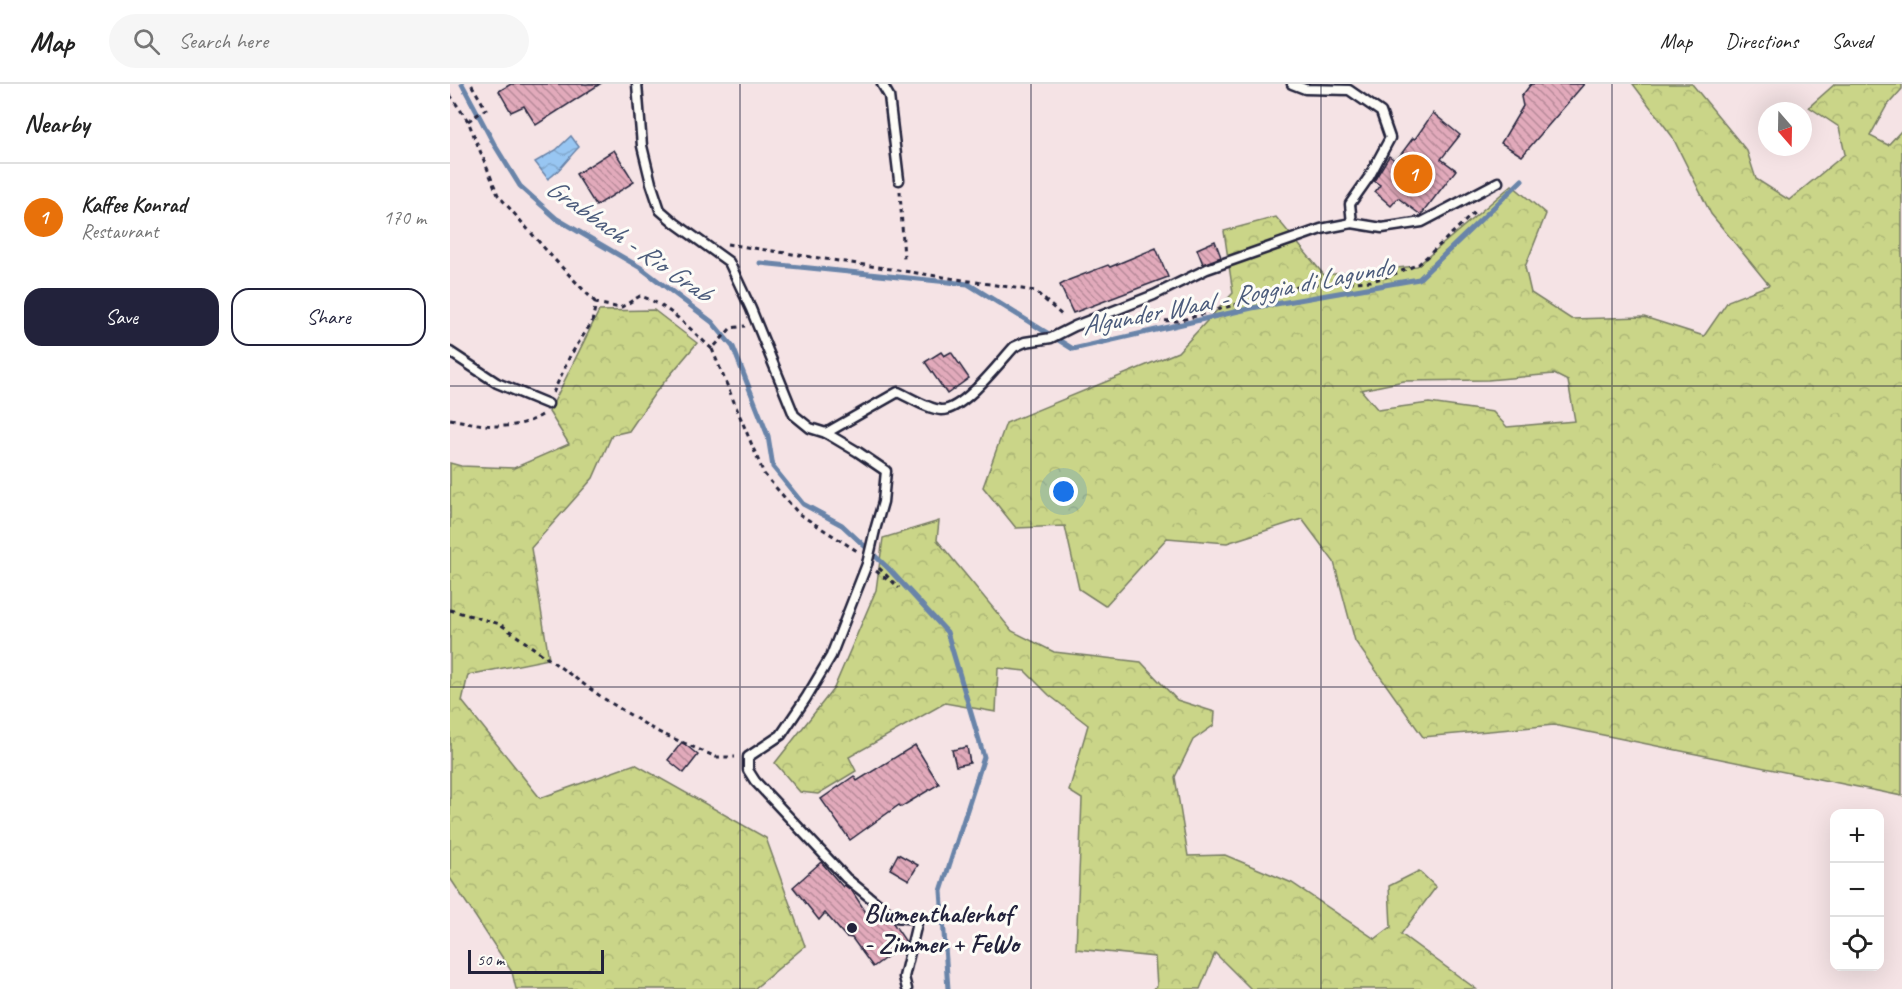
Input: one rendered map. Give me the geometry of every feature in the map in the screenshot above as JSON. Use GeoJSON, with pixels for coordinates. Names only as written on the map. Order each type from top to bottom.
{"type":"FeatureCollection","features":[{"type":"Feature","properties":{"kind":"lane"},"geometry":{"type":"LineString","coordinates":[[637,84],[642,146],[660,210],[729,262],[794,415],[810,428],[858,452],[886,471],[884,502],[875,530],[869,563],[831,656],[781,735],[748,757],[748,770],[755,781],[846,878],[894,917],[918,919],[904,977],[907,989]]}},
{"type":"Feature","properties":{"kind":"lane"},"geometry":{"type":"LineString","coordinates":[[882,84],[889,96],[899,180]]}},
{"type":"Feature","properties":{"kind":"lane"},"geometry":{"type":"LineString","coordinates":[[1292,84],[1305,89],[1349,90],[1381,112],[1390,138],[1369,177],[1350,204],[1352,223]]}},
{"type":"Feature","properties":{"kind":"lane"},"geometry":{"type":"LineString","coordinates":[[826,434],[898,392],[939,410],[948,410],[963,401],[1014,347],[1025,342],[1051,338],[1075,326],[1154,295],[1207,269],[1321,229],[1352,223],[1382,228],[1422,222],[1498,182]]}},
{"type":"Feature","properties":{"kind":"lane"},"geometry":{"type":"LineString","coordinates":[[450,352],[497,383],[548,404]]}},
{"type":"Feature","properties":{"kind":"path"},"geometry":{"type":"LineString","coordinates":[[468,121],[486,109],[471,84]]}},
{"type":"Feature","properties":{"kind":"path"},"geometry":{"type":"LineString","coordinates":[[450,95],[468,121],[498,195],[553,258],[596,303],[620,308],[640,296],[656,301],[712,349],[764,474],[798,514],[863,555]]}},
{"type":"Feature","properties":{"kind":"path"},"geometry":{"type":"LineString","coordinates":[[899,180],[904,259]]}},
{"type":"Feature","properties":{"kind":"path"},"geometry":{"type":"LineString","coordinates":[[1124,320],[1178,321],[1305,285],[1371,281],[1389,276],[1419,264],[1477,209]]}},
{"type":"Feature","properties":{"kind":"path"},"geometry":{"type":"LineString","coordinates":[[710,247],[723,244],[1035,291],[1075,326]]}},
{"type":"Feature","properties":{"kind":"path"},"geometry":{"type":"LineString","coordinates":[[450,419],[496,428],[530,421],[543,414],[570,356],[592,322],[596,303]]}},
{"type":"Feature","properties":{"kind":"path"},"geometry":{"type":"LineString","coordinates":[[712,349],[731,328],[749,325]]}},
{"type":"Feature","properties":{"kind":"path"},"geometry":{"type":"LineString","coordinates":[[869,563],[899,588],[869,563]]}},
{"type":"Feature","properties":{"kind":"path"},"geometry":{"type":"LineString","coordinates":[[450,610],[500,624],[603,698],[656,731],[716,757],[748,757]]}},
{"type":"Feature","properties":{"kind":"green space"},"geometry":{"type":"Polygon","coordinates":[[[1633,84],[1692,84],[1747,151],[1756,179],[1789,200],[1845,154],[1839,127],[1812,109],[1812,104],[1835,84],[1902,84],[1902,89],[1886,107],[1870,136],[1888,145],[1902,130],[1902,796],[1554,725],[1423,737],[1355,641],[1334,562],[1302,519],[1227,543],[1167,538],[1105,606],[1079,589],[1065,526],[1016,528],[983,487],[1006,423],[1178,352],[1233,293],[1224,231],[1276,217],[1324,275],[1417,266],[1512,185],[1546,214],[1525,267],[1531,293],[1571,319],[1644,317],[1704,336],[1728,301],[1769,285],[1711,214],[1672,136],[1633,84]],[[1554,374],[1488,380],[1404,381],[1361,390],[1378,410],[1429,403],[1493,412],[1507,427],[1575,421],[1568,381],[1554,374]]]}},
{"type":"Feature","properties":{"kind":"green space"},"geometry":{"type":"Polygon","coordinates":[[[654,310],[697,343],[655,393],[629,431],[612,435],[593,478],[531,548],[549,659],[468,675],[462,701],[540,798],[635,764],[766,838],[805,946],[754,989],[516,989],[512,972],[450,878],[450,463],[461,466],[514,468],[569,444],[549,412],[599,311],[654,310]]]}},
{"type":"Feature","properties":{"kind":"green space"},"geometry":{"type":"Polygon","coordinates":[[[939,521],[937,540],[1012,631],[1054,652],[1141,662],[1177,700],[1215,712],[1214,725],[1193,740],[1175,777],[1188,856],[1225,855],[1292,883],[1375,939],[1391,927],[1389,886],[1419,871],[1436,887],[1401,934],[1476,989],[1251,989],[1215,953],[1200,989],[1153,989],[1157,986],[1155,957],[1076,949],[1082,799],[1069,791],[1088,725],[1049,695],[1025,671],[998,668],[996,712],[945,703],[849,757],[856,771],[818,794],[800,792],[775,763],[834,688],[876,590],[883,538],[939,521]]]}},
{"type":"Feature","properties":{"kind":"water"},"geometry":{"type":"Polygon","coordinates":[[[571,136],[579,147],[548,179],[535,162],[556,150],[571,136]]]}},
{"type":"Feature","properties":{"kind":"building"},"geometry":{"type":"Polygon","coordinates":[[[511,84],[600,84],[536,125],[524,106],[511,112],[499,91],[511,84]]]}},
{"type":"Feature","properties":{"kind":"building"},"geometry":{"type":"Polygon","coordinates":[[[1531,84],[1584,84],[1522,156],[1501,143],[1523,106],[1521,97],[1531,84]]]}},
{"type":"Feature","properties":{"kind":"building"},"geometry":{"type":"Polygon","coordinates":[[[1433,113],[1460,135],[1441,159],[1456,170],[1421,215],[1398,198],[1391,206],[1375,192],[1380,185],[1374,181],[1389,156],[1396,161],[1433,113]]]}},
{"type":"Feature","properties":{"kind":"building"},"geometry":{"type":"Polygon","coordinates":[[[614,150],[634,182],[596,206],[576,174],[614,150]]]}},
{"type":"Feature","properties":{"kind":"building"},"geometry":{"type":"Polygon","coordinates":[[[1215,241],[1221,257],[1203,264],[1197,249],[1215,241]]]}},
{"type":"Feature","properties":{"kind":"building"},"geometry":{"type":"Polygon","coordinates":[[[1156,248],[1168,277],[1073,313],[1060,285],[1156,248]]]}},
{"type":"Feature","properties":{"kind":"building"},"geometry":{"type":"Polygon","coordinates":[[[941,352],[944,356],[951,352],[969,378],[947,394],[925,362],[941,352]]]}},
{"type":"Feature","properties":{"kind":"building"},"geometry":{"type":"Polygon","coordinates":[[[682,742],[698,755],[684,773],[668,760],[682,742]]]}},
{"type":"Feature","properties":{"kind":"building"},"geometry":{"type":"Polygon","coordinates":[[[915,745],[939,784],[901,807],[899,805],[850,840],[821,799],[854,776],[857,781],[915,745]]]}},
{"type":"Feature","properties":{"kind":"building"},"geometry":{"type":"Polygon","coordinates":[[[967,747],[970,763],[956,766],[952,750],[967,747]]]}},
{"type":"Feature","properties":{"kind":"building"},"geometry":{"type":"Polygon","coordinates":[[[898,854],[918,865],[909,880],[890,869],[898,854]]]}},
{"type":"Feature","properties":{"kind":"building"},"geometry":{"type":"Polygon","coordinates":[[[821,862],[843,887],[844,885],[852,891],[869,917],[877,912],[893,923],[906,942],[905,944],[873,967],[852,938],[846,937],[825,913],[819,920],[793,887],[821,862]]]}},
{"type":"Feature","properties":{"kind":"waterway","name":"Grabbach - Rio Grab"},"geometry":{"type":"LineString","coordinates":[[462,84],[494,144],[520,186],[557,219],[641,268],[712,322],[733,347],[768,436],[773,467],[803,504],[842,525],[888,568],[947,632],[984,757],[941,891],[948,989]]}},
{"type":"Feature","properties":{"kind":"waterway","name":"Algunder Waal - Roggia di Lagundo"},"geometry":{"type":"LineString","coordinates":[[760,263],[968,284],[1073,349],[1252,308],[1419,279],[1522,180]]}},
{"type":"Feature","properties":{"kind":"place","name":"Kaffee Konrad"},"geometry":{"type":"Point","coordinates":[1413,174]}},
{"type":"Feature","properties":{"kind":"place","name":"Blumenthalerhof - Zimmer + FeWo"},"geometry":{"type":"Point","coordinates":[852,928]}}]}
